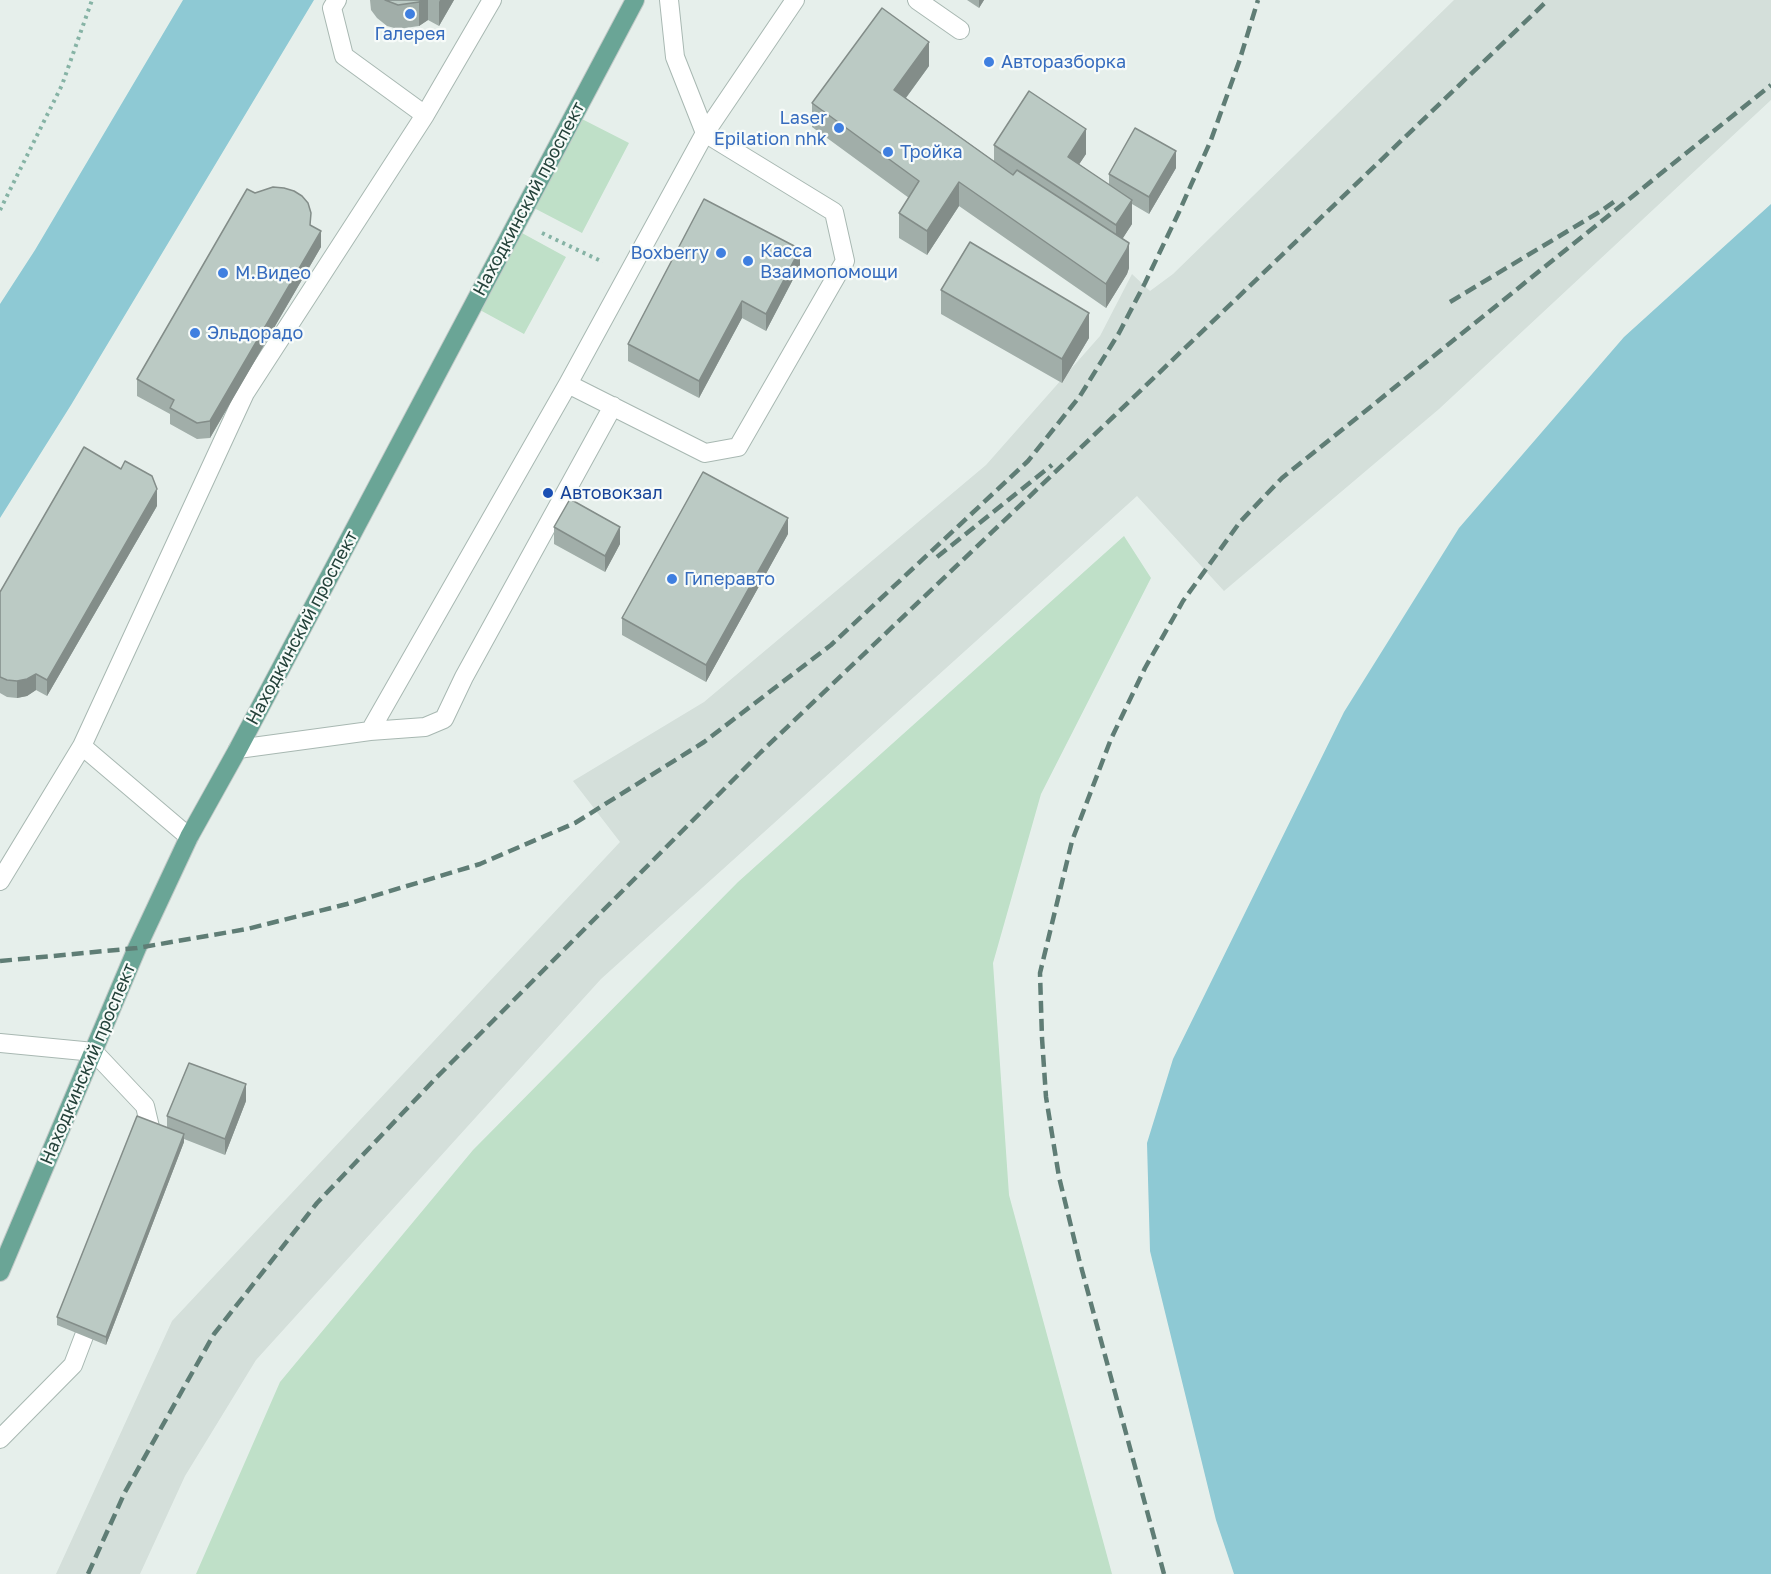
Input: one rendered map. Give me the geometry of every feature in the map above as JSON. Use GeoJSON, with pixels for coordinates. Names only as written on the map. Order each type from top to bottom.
{"type":"FeatureCollection","features":[{"type":"Feature","properties":{"kind":"main road","name":"Находкинский проспект"},"geometry":{"type":"LineString","coordinates":[[0,1272],[137,948],[189,837],[238,750],[635,0]]}},
{"type":"Feature","properties":{"kind":"lane"},"geometry":{"type":"LineString","coordinates":[[337,0],[332,9],[344,56],[425,115]]}},
{"type":"Feature","properties":{"kind":"lane"},"geometry":{"type":"LineString","coordinates":[[0,881],[82,746],[245,393],[425,115],[492,0]]}},
{"type":"Feature","properties":{"kind":"lane"},"geometry":{"type":"LineString","coordinates":[[568,384],[705,453],[738,447],[846,261],[834,212],[705,133],[675,57],[669,0]]}},
{"type":"Feature","properties":{"kind":"lane"},"geometry":{"type":"LineString","coordinates":[[370,731],[568,384],[705,133],[795,0]]}},
{"type":"Feature","properties":{"kind":"lane"},"geometry":{"type":"LineString","coordinates":[[917,0],[960,30]]}},
{"type":"Feature","properties":{"kind":"lane"},"geometry":{"type":"LineString","coordinates":[[238,750],[370,731],[425,727],[444,719],[464,677],[613,406]]}},
{"type":"Feature","properties":{"kind":"lane"},"geometry":{"type":"LineString","coordinates":[[82,746],[189,837]]}},
{"type":"Feature","properties":{"kind":"lane"},"geometry":{"type":"LineString","coordinates":[[0,1043],[93,1052],[145,1106],[156,1149],[153,1158]]}},
{"type":"Feature","properties":{"kind":"lane"},"geometry":{"type":"LineString","coordinates":[[0,1439],[73,1365],[98,1301]]}},
{"type":"Feature","properties":{"kind":"path"},"geometry":{"type":"LineString","coordinates":[[0,210],[62,85],[92,0]]}},
{"type":"Feature","properties":{"kind":"path"},"geometry":{"type":"LineString","coordinates":[[518,221],[628,274]]}},
{"type":"Feature","properties":{"kind":"shaded area"},"geometry":{"type":"Polygon","coordinates":[[[1454,0],[1771,0],[1771,100],[1439,409],[1224,591],[1137,496],[601,979],[256,1360],[185,1476],[140,1574],[56,1574],[172,1321],[620,842],[573,781],[704,702],[986,465],[1100,336],[1132,274],[1150,291],[1173,274],[1454,0]]]}},
{"type":"Feature","properties":{"kind":"green space"},"geometry":{"type":"Polygon","coordinates":[[[580,118],[629,143],[582,233],[534,208],[580,118]]]}},
{"type":"Feature","properties":{"kind":"green space"},"geometry":{"type":"Polygon","coordinates":[[[522,233],[566,257],[524,334],[480,310],[522,233]]]}},
{"type":"Feature","properties":{"kind":"green space"},"geometry":{"type":"Polygon","coordinates":[[[1124,536],[1151,578],[1041,794],[993,963],[1009,1195],[1112,1574],[196,1574],[280,1382],[473,1150],[738,882],[1124,536]]]}},
{"type":"Feature","properties":{"kind":"water"},"geometry":{"type":"Polygon","coordinates":[[[183,0],[314,0],[71,405],[0,518],[0,304],[35,250],[183,0]]]}},
{"type":"Feature","properties":{"kind":"water"},"geometry":{"type":"Polygon","coordinates":[[[1771,204],[1771,1574],[1234,1574],[1216,1520],[1150,1251],[1147,1143],[1173,1059],[1344,712],[1459,528],[1624,337],[1771,204]]]}},
{"type":"Feature","properties":{"kind":"building"},"geometry":{"type":"Polygon","coordinates":[[[385,0],[422,0],[398,5],[385,0]]]}},
{"type":"Feature","properties":{"kind":"building"},"geometry":{"type":"Polygon","coordinates":[[[882,8],[929,42],[894,90],[1013,175],[1017,170],[1129,243],[1106,284],[959,182],[927,231],[899,213],[919,181],[812,103],[882,8]]]}},
{"type":"Feature","properties":{"kind":"building"},"geometry":{"type":"Polygon","coordinates":[[[1029,91],[1086,129],[1068,157],[1132,200],[1116,225],[994,145],[1029,91]]]}},
{"type":"Feature","properties":{"kind":"building"},"geometry":{"type":"Polygon","coordinates":[[[1135,128],[1176,151],[1149,197],[1109,174],[1135,128]]]}},
{"type":"Feature","properties":{"kind":"building"},"geometry":{"type":"Polygon","coordinates":[[[273,187],[294,191],[302,196],[308,203],[311,213],[310,225],[321,231],[210,421],[197,423],[170,408],[174,400],[137,379],[247,189],[255,193],[273,187]]]}},
{"type":"Feature","properties":{"kind":"building"},"geometry":{"type":"Polygon","coordinates":[[[704,199],[800,249],[766,314],[742,301],[699,381],[628,344],[704,199]]]}},
{"type":"Feature","properties":{"kind":"building"},"geometry":{"type":"Polygon","coordinates":[[[970,242],[1089,313],[1062,359],[941,290],[970,242]]]}},
{"type":"Feature","properties":{"kind":"building"},"geometry":{"type":"Polygon","coordinates":[[[84,447],[121,469],[125,461],[152,476],[157,489],[47,680],[36,674],[27,679],[7,680],[0,677],[0,592],[84,447]]]}},
{"type":"Feature","properties":{"kind":"building"},"geometry":{"type":"Polygon","coordinates":[[[703,472],[788,518],[706,665],[622,618],[703,472]]]}},
{"type":"Feature","properties":{"kind":"building"},"geometry":{"type":"Polygon","coordinates":[[[570,499],[620,527],[605,556],[554,527],[570,499]]]}},
{"type":"Feature","properties":{"kind":"building"},"geometry":{"type":"Polygon","coordinates":[[[189,1063],[246,1084],[225,1139],[167,1116],[189,1063]]]}},
{"type":"Feature","properties":{"kind":"building"},"geometry":{"type":"Polygon","coordinates":[[[137,1116],[184,1134],[106,1337],[57,1317],[137,1116]]]}},
{"type":"Feature","properties":{"kind":"railway"},"geometry":{"type":"LineString","coordinates":[[0,961],[137,948],[247,929],[347,904],[480,864],[575,823],[704,742],[831,645],[1028,461],[1080,396],[1119,333],[1179,212],[1211,140],[1258,0]]}},
{"type":"Feature","properties":{"kind":"railway"},"geometry":{"type":"LineString","coordinates":[[88,1574],[125,1492],[214,1334],[317,1203],[437,1077],[761,752],[1548,0]]}},
{"type":"Feature","properties":{"kind":"railway"},"geometry":{"type":"LineString","coordinates":[[1164,1574],[1059,1177],[1046,1097],[1042,1038],[1040,973],[1072,841],[1111,739],[1145,668],[1183,601],[1240,522],[1282,478],[1771,85]]}},
{"type":"Feature","properties":{"kind":"railway"},"geometry":{"type":"LineString","coordinates":[[1450,302],[1618,199]]}},
{"type":"Feature","properties":{"kind":"railway"},"geometry":{"type":"LineString","coordinates":[[937,557],[1052,465]]}},
{"type":"Feature","properties":{"kind":"place","name":"Галерея"},"geometry":{"type":"Point","coordinates":[410,14]}},
{"type":"Feature","properties":{"kind":"place","name":"Авторазборка"},"geometry":{"type":"Point","coordinates":[989,62]}},
{"type":"Feature","properties":{"kind":"place","name":"Laser Epilation nhk"},"geometry":{"type":"Point","coordinates":[839,128]}},
{"type":"Feature","properties":{"kind":"place","name":"Тройка"},"geometry":{"type":"Point","coordinates":[888,152]}},
{"type":"Feature","properties":{"kind":"place","name":"Boxberry"},"geometry":{"type":"Point","coordinates":[721,253]}},
{"type":"Feature","properties":{"kind":"place","name":"Касса Взаимопомощи"},"geometry":{"type":"Point","coordinates":[748,261]}},
{"type":"Feature","properties":{"kind":"place","name":"М.Видео"},"geometry":{"type":"Point","coordinates":[223,273]}},
{"type":"Feature","properties":{"kind":"place","name":"Эльдорадо"},"geometry":{"type":"Point","coordinates":[195,333]}},
{"type":"Feature","properties":{"kind":"place","name":"Автовокзал"},"geometry":{"type":"Point","coordinates":[548,493]}},
{"type":"Feature","properties":{"kind":"place","name":"Гиперавто"},"geometry":{"type":"Point","coordinates":[672,579]}}]}
